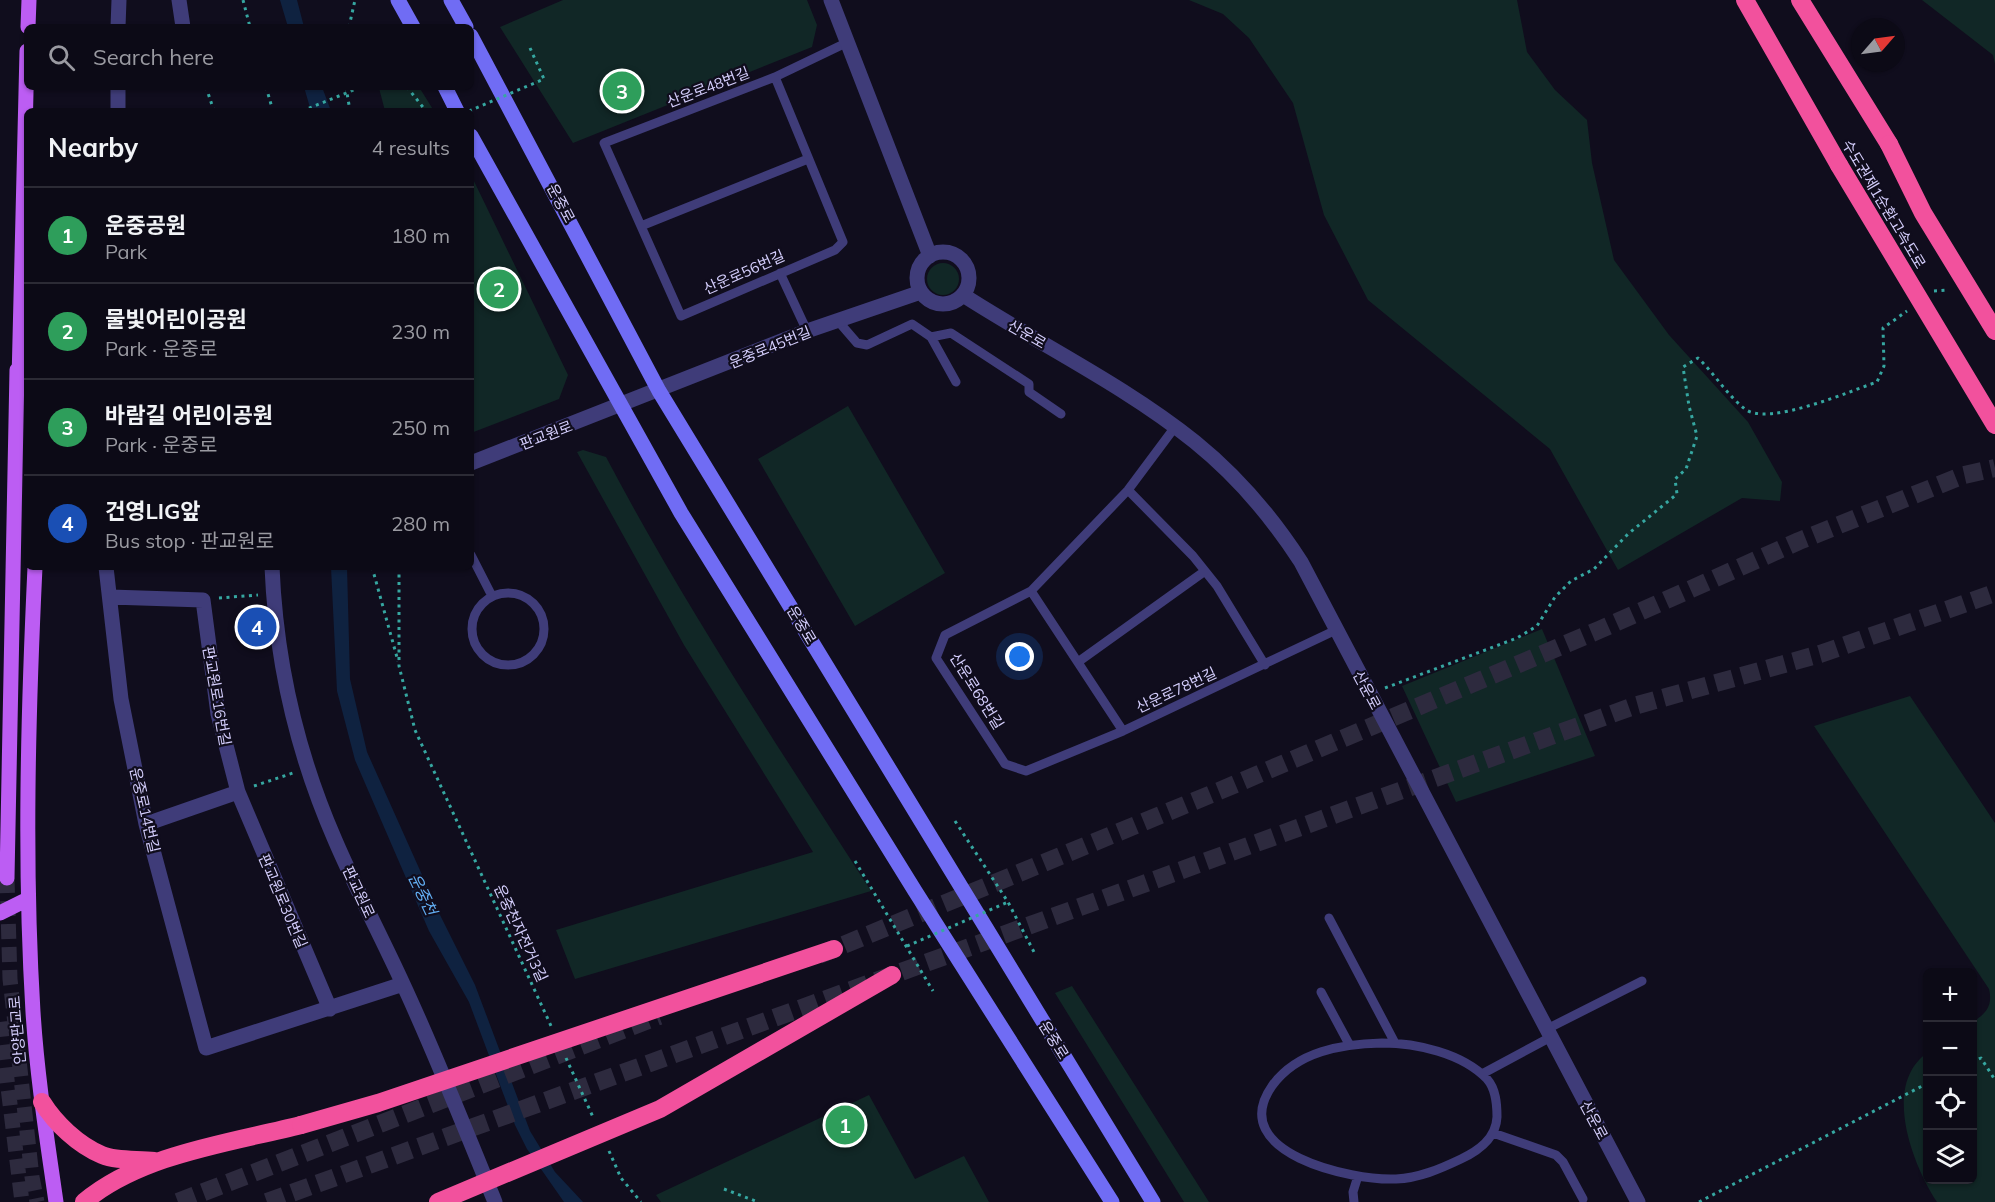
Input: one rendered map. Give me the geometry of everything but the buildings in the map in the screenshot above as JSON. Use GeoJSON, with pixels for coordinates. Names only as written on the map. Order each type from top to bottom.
{"type":"FeatureCollection","features":[{"type":"Feature","properties":{"kind":"highway","name":"수도권제1순환고속도로"},"geometry":{"type":"LineString","coordinates":[[1745,0],[1839,165],[1995,425]]}},
{"type":"Feature","properties":{"kind":"highway","name":"수도권제1순환고속도로"},"geometry":{"type":"LineString","coordinates":[[1800,0],[1889,144],[1923,213],[1995,331]]}},
{"type":"Feature","properties":{"kind":"highway"},"geometry":{"type":"LineString","coordinates":[[84,1202],[119,1177],[159,1161],[378,1103],[834,949]]}},
{"type":"Feature","properties":{"kind":"highway"},"geometry":{"type":"LineString","coordinates":[[438,1202],[660,1109],[892,975]]}},
{"type":"Feature","properties":{"kind":"highway"},"geometry":{"type":"LineString","coordinates":[[42,1102],[51,1116],[72,1135],[103,1156],[159,1161]]}},
{"type":"Feature","properties":{"kind":"main road"},"geometry":{"type":"LineString","coordinates":[[28,0],[28,24]]}},
{"type":"Feature","properties":{"kind":"main road"},"geometry":{"type":"LineString","coordinates":[[398,0],[411,24]]}},
{"type":"Feature","properties":{"kind":"main road"},"geometry":{"type":"LineString","coordinates":[[451,0],[464,24]]}},
{"type":"Feature","properties":{"kind":"main road","name":"운중로"},"geometry":{"type":"LineString","coordinates":[[474,42],[659,391],[1153,1202]]}},
{"type":"Feature","properties":{"kind":"main road"},"geometry":{"type":"LineString","coordinates":[[25,108],[26,90]]}},
{"type":"Feature","properties":{"kind":"main road"},"geometry":{"type":"LineString","coordinates":[[447,90],[456,108]]}},
{"type":"Feature","properties":{"kind":"main road"},"geometry":{"type":"LineString","coordinates":[[474,141],[681,513],[902,872],[1112,1202]]}},
{"type":"Feature","properties":{"kind":"main road"},"geometry":{"type":"LineString","coordinates":[[7,878],[17,370],[24,147]]}},
{"type":"Feature","properties":{"kind":"main road"},"geometry":{"type":"LineString","coordinates":[[17,370],[24,425]]}},
{"type":"Feature","properties":{"kind":"main road","name":"안양판교로"},"geometry":{"type":"LineString","coordinates":[[34,570],[27,726],[28,899],[33,1014],[56,1202]]}},
{"type":"Feature","properties":{"kind":"main road"},"geometry":{"type":"LineString","coordinates":[[0,913],[28,899]]}},
{"type":"Feature","properties":{"kind":"street"},"geometry":{"type":"LineString","coordinates":[[118,0],[118,24]]}},
{"type":"Feature","properties":{"kind":"street"},"geometry":{"type":"LineString","coordinates":[[179,0],[183,24]]}},
{"type":"Feature","properties":{"kind":"street"},"geometry":{"type":"LineString","coordinates":[[831,0],[930,256]]}},
{"type":"Feature","properties":{"kind":"street"},"geometry":{"type":"LineString","coordinates":[[118,90],[118,108]]}},
{"type":"Feature","properties":{"kind":"street"},"geometry":{"type":"LineString","coordinates":[[946,253],[960,259],[968,273],[967,289],[957,301],[941,304],[926,298],[921,292],[918,284],[920,268],[930,256],[946,253]]}},
{"type":"Feature","properties":{"kind":"street","name":"운중로45번길"},"geometry":{"type":"LineString","coordinates":[[621,406],[807,331],[921,292]]}},
{"type":"Feature","properties":{"kind":"street","name":"산운로"},"geometry":{"type":"LineString","coordinates":[[963,296],[1175,427],[1222,467],[1272,520],[1301,562],[1547,1034],[1638,1202]]}},
{"type":"Feature","properties":{"kind":"street","name":"판교원로"},"geometry":{"type":"LineString","coordinates":[[474,462],[621,406]]}},
{"type":"Feature","properties":{"kind":"street","name":"운중로14번길"},"geometry":{"type":"LineString","coordinates":[[106,570],[122,699],[146,824],[206,1048],[330,1009]]}},
{"type":"Feature","properties":{"kind":"street","name":"판교원로"},"geometry":{"type":"LineString","coordinates":[[272,570],[279,653],[290,706],[307,768],[334,840],[404,984],[495,1202]]}},
{"type":"Feature","properties":{"kind":"street"},"geometry":{"type":"LineString","coordinates":[[110,597],[203,600]]}},
{"type":"Feature","properties":{"kind":"street","name":"판교원로16번길"},"geometry":{"type":"LineString","coordinates":[[203,600],[218,714],[238,792]]}},
{"type":"Feature","properties":{"kind":"street"},"geometry":{"type":"LineString","coordinates":[[146,824],[238,792]]}},
{"type":"Feature","properties":{"kind":"street","name":"판교원로30번길"},"geometry":{"type":"LineString","coordinates":[[238,792],[330,1009]]}},
{"type":"Feature","properties":{"kind":"street"},"geometry":{"type":"LineString","coordinates":[[330,1009],[404,984]]}},
{"type":"Feature","properties":{"kind":"lane","name":"산운로48번길"},"geometry":{"type":"LineString","coordinates":[[669,289],[604,143],[775,77],[848,42]]}},
{"type":"Feature","properties":{"kind":"lane"},"geometry":{"type":"LineString","coordinates":[[641,226],[808,159],[775,77]]}},
{"type":"Feature","properties":{"kind":"lane","name":"산운로56번길"},"geometry":{"type":"LineString","coordinates":[[669,289],[681,316],[834,250],[843,242],[808,159]]}},
{"type":"Feature","properties":{"kind":"lane"},"geometry":{"type":"LineString","coordinates":[[780,273],[807,331]]}},
{"type":"Feature","properties":{"kind":"lane"},"geometry":{"type":"LineString","coordinates":[[838,321],[857,343],[867,345],[912,324],[931,337],[956,382]]}},
{"type":"Feature","properties":{"kind":"lane"},"geometry":{"type":"LineString","coordinates":[[931,337],[951,333],[1029,384],[1029,392],[1061,414]]}},
{"type":"Feature","properties":{"kind":"lane","name":"산운로68번길"},"geometry":{"type":"LineString","coordinates":[[1026,771],[1005,764],[936,658],[945,635],[1031,591],[1128,490],[1175,427]]}},
{"type":"Feature","properties":{"kind":"lane"},"geometry":{"type":"LineString","coordinates":[[1128,490],[1217,586],[1265,665]]}},
{"type":"Feature","properties":{"kind":"lane"},"geometry":{"type":"LineString","coordinates":[[474,561],[492,596]]}},
{"type":"Feature","properties":{"kind":"lane"},"geometry":{"type":"LineString","coordinates":[[1078,662],[1205,571]]}},
{"type":"Feature","properties":{"kind":"lane"},"geometry":{"type":"LineString","coordinates":[[1031,591],[1123,731]]}},
{"type":"Feature","properties":{"kind":"lane"},"geometry":{"type":"LineString","coordinates":[[514,594],[525,598],[540,614],[543,637],[539,648],[522,663],[510,665],[492,661],[478,650],[473,638],[475,614],[492,596],[514,594]]}},
{"type":"Feature","properties":{"kind":"lane","name":"산운로78번길"},"geometry":{"type":"LineString","coordinates":[[1026,771],[1123,731],[1336,630]]}},
{"type":"Feature","properties":{"kind":"lane"},"geometry":{"type":"LineString","coordinates":[[1329,918],[1395,1043]]}},
{"type":"Feature","properties":{"kind":"lane"},"geometry":{"type":"LineString","coordinates":[[1482,1074],[1547,1034],[1642,981]]}},
{"type":"Feature","properties":{"kind":"lane"},"geometry":{"type":"LineString","coordinates":[[1321,992],[1348,1044]]}},
{"type":"Feature","properties":{"kind":"lane"},"geometry":{"type":"LineString","coordinates":[[1395,1043],[1447,1056],[1482,1074],[1490,1083],[1494,1093],[1497,1121],[1493,1133],[1483,1146],[1469,1156],[1432,1172],[1397,1179],[1358,1176],[1323,1168],[1286,1152],[1265,1127],[1262,1112],[1264,1100],[1271,1088],[1291,1067],[1317,1053],[1348,1044],[1395,1043]]}},
{"type":"Feature","properties":{"kind":"lane"},"geometry":{"type":"LineString","coordinates":[[1493,1133],[1556,1155],[1563,1162],[1583,1200]]}},
{"type":"Feature","properties":{"kind":"lane"},"geometry":{"type":"LineString","coordinates":[[1354,1202],[1353,1192],[1358,1176]]}},
{"type":"Feature","properties":{"kind":"path"},"geometry":{"type":"LineString","coordinates":[[243,0],[249,24]]}},
{"type":"Feature","properties":{"kind":"path"},"geometry":{"type":"LineString","coordinates":[[350,24],[355,0]]}},
{"type":"Feature","properties":{"kind":"path"},"geometry":{"type":"LineString","coordinates":[[474,109],[544,79],[530,48]]}},
{"type":"Feature","properties":{"kind":"path"},"geometry":{"type":"LineString","coordinates":[[207,90],[213,108]]}},
{"type":"Feature","properties":{"kind":"path"},"geometry":{"type":"LineString","coordinates":[[267,90],[272,108]]}},
{"type":"Feature","properties":{"kind":"path"},"geometry":{"type":"LineString","coordinates":[[346,90],[350,108]]}},
{"type":"Feature","properties":{"kind":"path"},"geometry":{"type":"LineString","coordinates":[[309,108],[354,90]]}},
{"type":"Feature","properties":{"kind":"path"},"geometry":{"type":"LineString","coordinates":[[409,90],[424,108]]}},
{"type":"Feature","properties":{"kind":"path"},"geometry":{"type":"LineString","coordinates":[[1925,298],[1933,291],[1954,289]]}},
{"type":"Feature","properties":{"kind":"path"},"geometry":{"type":"LineString","coordinates":[[1369,694],[1517,638],[1538,626],[1555,597],[1571,581],[1594,569],[1628,534],[1667,505],[1677,494],[1676,479],[1686,469],[1697,436],[1689,406],[1683,367],[1698,358],[1745,409],[1760,416],[1780,414],[1877,382],[1884,366],[1883,328],[1908,310]]}},
{"type":"Feature","properties":{"kind":"path","name":"운중천자전거3길"},"geometry":{"type":"LineString","coordinates":[[373,570],[416,730],[553,1030]]}},
{"type":"Feature","properties":{"kind":"path","name":"운중천자전거3길"},"geometry":{"type":"LineString","coordinates":[[399,570],[399,666]]}},
{"type":"Feature","properties":{"kind":"path"},"geometry":{"type":"LineString","coordinates":[[203,600],[273,593]]}},
{"type":"Feature","properties":{"kind":"path"},"geometry":{"type":"LineString","coordinates":[[238,792],[307,768]]}},
{"type":"Feature","properties":{"kind":"path"},"geometry":{"type":"LineString","coordinates":[[955,821],[1008,902],[1035,952]]}},
{"type":"Feature","properties":{"kind":"path"},"geometry":{"type":"LineString","coordinates":[[855,861],[933,991]]}},
{"type":"Feature","properties":{"kind":"path"},"geometry":{"type":"LineString","coordinates":[[907,946],[1008,902]]}},
{"type":"Feature","properties":{"kind":"path"},"geometry":{"type":"LineString","coordinates":[[563,1052],[597,1125]]}},
{"type":"Feature","properties":{"kind":"path"},"geometry":{"type":"LineString","coordinates":[[1977,1060],[1981,1058],[1995,1080]]}},
{"type":"Feature","properties":{"kind":"path"},"geometry":{"type":"LineString","coordinates":[[1699,1202],[1923,1085]]}},
{"type":"Feature","properties":{"kind":"path"},"geometry":{"type":"LineString","coordinates":[[607,1146],[621,1178],[641,1202]]}},
{"type":"Feature","properties":{"kind":"path"},"geometry":{"type":"LineString","coordinates":[[724,1188],[758,1202]]}},
{"type":"Feature","properties":{"kind":"green space"},"geometry":{"type":"Polygon","coordinates":[[[563,0],[807,0],[817,25],[812,47],[573,143],[500,27],[563,0]]]}},
{"type":"Feature","properties":{"kind":"green space"},"geometry":{"type":"Polygon","coordinates":[[[1189,0],[1517,0],[1527,52],[1555,90],[1587,120],[1592,163],[1614,260],[1669,335],[1748,422],[1782,482],[1780,501],[1742,498],[1618,570],[1550,449],[1368,300],[1324,215],[1293,103],[1249,38],[1223,14],[1189,0]]]}},
{"type":"Feature","properties":{"kind":"green space"},"geometry":{"type":"Polygon","coordinates":[[[1922,0],[1995,0],[1995,64],[1993,55],[1922,0]]]}},
{"type":"Feature","properties":{"kind":"green space"},"geometry":{"type":"Polygon","coordinates":[[[380,90],[421,90],[432,108],[384,108],[380,90]]]}},
{"type":"Feature","properties":{"kind":"green space"},"geometry":{"type":"Polygon","coordinates":[[[474,181],[568,375],[559,399],[474,432],[474,181]]]}},
{"type":"Feature","properties":{"kind":"green space"},"geometry":{"type":"Polygon","coordinates":[[[943,263],[954,268],[959,279],[954,290],[943,295],[932,290],[927,279],[932,268],[943,263]]]}},
{"type":"Feature","properties":{"kind":"green space"},"geometry":{"type":"Polygon","coordinates":[[[848,406],[945,573],[855,626],[758,459],[848,406]]]}},
{"type":"Feature","properties":{"kind":"green space"},"geometry":{"type":"Polygon","coordinates":[[[583,450],[606,457],[700,623],[871,891],[575,979],[556,930],[813,852],[684,645],[577,452],[583,450]]]}},
{"type":"Feature","properties":{"kind":"green space"},"geometry":{"type":"Polygon","coordinates":[[[1542,629],[1595,756],[1456,802],[1402,686],[1542,629]]]}},
{"type":"Feature","properties":{"kind":"green space"},"geometry":{"type":"Polygon","coordinates":[[[1910,696],[1995,823],[1995,1202],[1937,1202],[1927,1184],[1977,1184],[1977,1019],[1989,1005],[1989,989],[1814,726],[1910,696]]]}},
{"type":"Feature","properties":{"kind":"green space"},"geometry":{"type":"Polygon","coordinates":[[[1072,986],[1209,1202],[1184,1202],[1055,993],[1072,986]]]}},
{"type":"Feature","properties":{"kind":"green space"},"geometry":{"type":"Polygon","coordinates":[[[1923,1057],[1923,1175],[1911,1147],[1904,1104],[1906,1084],[1913,1067],[1923,1057]]]}},
{"type":"Feature","properties":{"kind":"green space"},"geometry":{"type":"Polygon","coordinates":[[[869,1095],[915,1179],[964,1156],[989,1202],[661,1202],[656,1195],[869,1095]]]}},
{"type":"Feature","properties":{"kind":"water"},"geometry":{"type":"Polygon","coordinates":[[[280,0],[297,0],[303,24],[287,24],[280,0]]]}},
{"type":"Feature","properties":{"kind":"water"},"geometry":{"type":"Polygon","coordinates":[[[305,90],[323,90],[330,108],[310,108],[305,90]]]}},
{"type":"Feature","properties":{"kind":"water","name":"운중천"},"geometry":{"type":"Polygon","coordinates":[[[331,570],[347,570],[350,679],[367,752],[440,915],[475,985],[530,1131],[555,1172],[583,1202],[564,1202],[527,1149],[515,1125],[469,1002],[429,931],[355,760],[337,691],[331,570]]]}},
{"type":"Feature","properties":{"kind":"tunnel"},"geometry":{"type":"LineString","coordinates":[[819,955],[1219,791],[1599,630],[1799,541],[1964,475],[1995,468]]}},
{"type":"Feature","properties":{"kind":"tunnel"},"geometry":{"type":"LineString","coordinates":[[267,1202],[1634,706],[1820,654],[1995,593]]}},
{"type":"Feature","properties":{"kind":"tunnel"},"geometry":{"type":"LineString","coordinates":[[7,878],[10,979],[32,1177],[37,1202]]}},
{"type":"Feature","properties":{"kind":"tunnel"},"geometry":{"type":"LineString","coordinates":[[178,1202],[659,1016]]}},
{"type":"Feature","properties":{"kind":"tunnel"},"geometry":{"type":"LineString","coordinates":[[0,1022],[22,1202]]}},
{"type":"Feature","properties":{"kind":"place","name":"바람길 어린이공원"},"geometry":{"type":"Point","coordinates":[622,91]}},
{"type":"Feature","properties":{"kind":"place","name":"물빛어린이공원"},"geometry":{"type":"Point","coordinates":[499,289]}},
{"type":"Feature","properties":{"kind":"place","name":"건영LIG앞"},"geometry":{"type":"Point","coordinates":[257,627]}},
{"type":"Feature","properties":{"kind":"place","name":"운중공원"},"geometry":{"type":"Point","coordinates":[845,1125]}}]}
